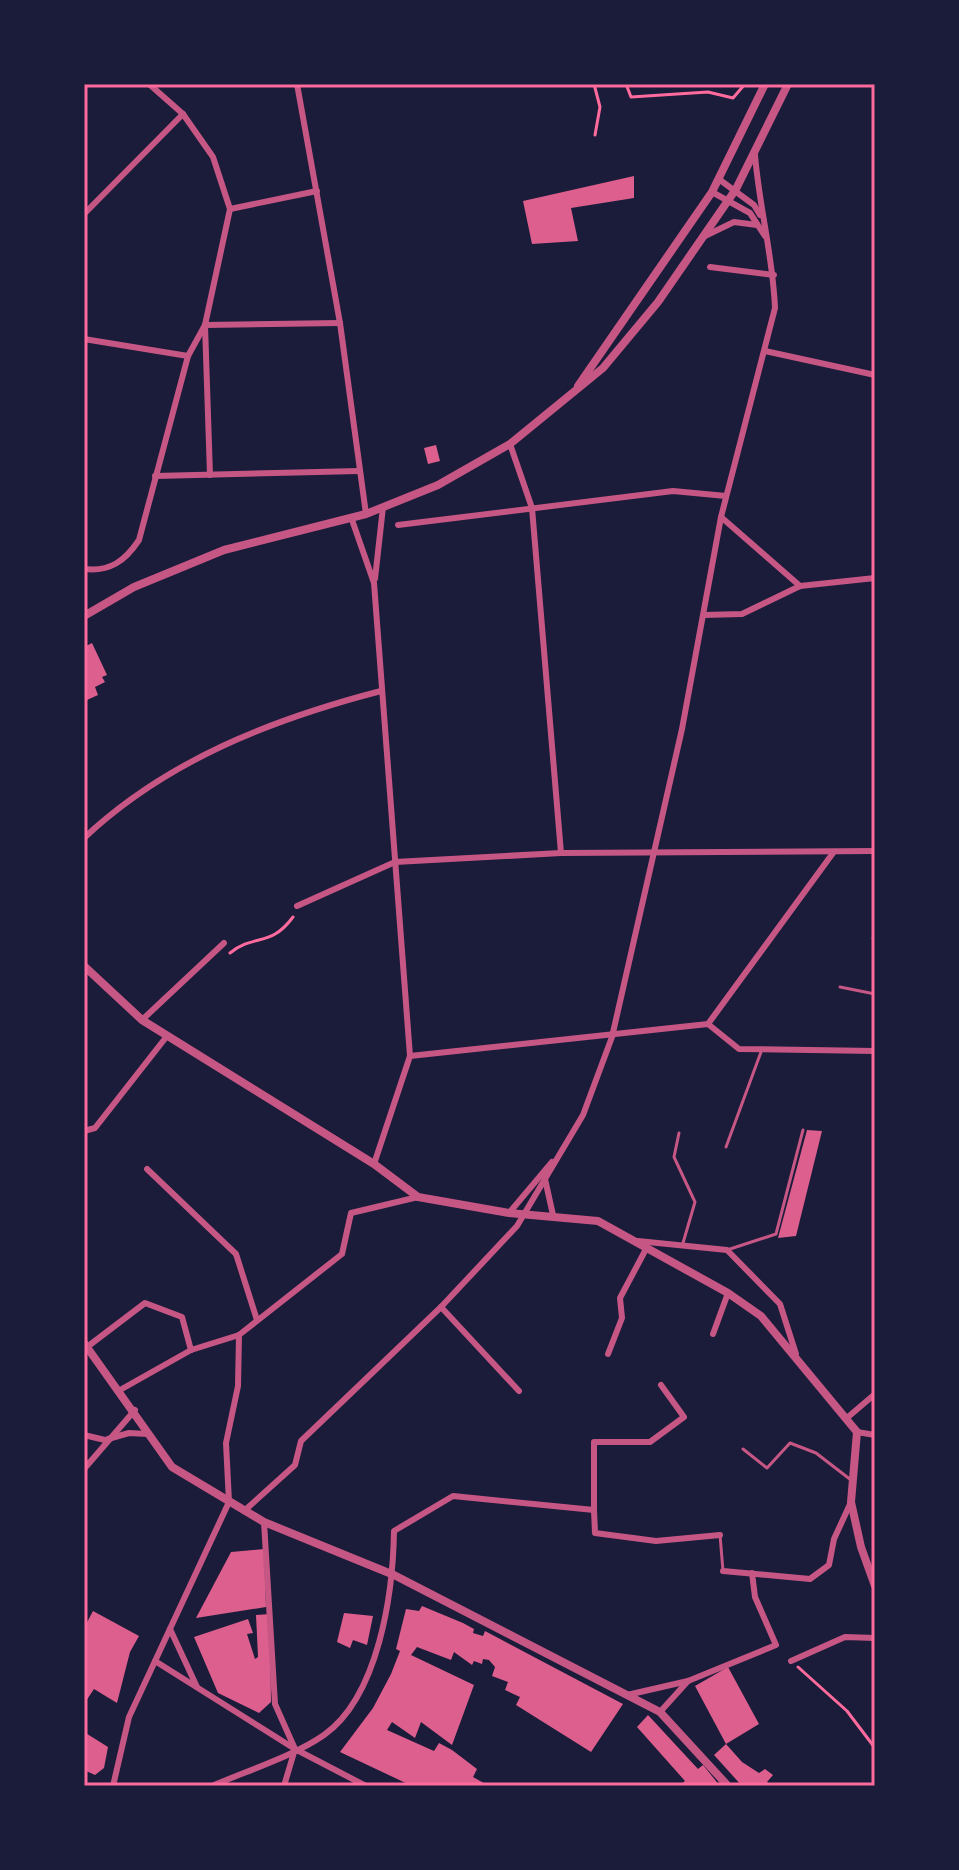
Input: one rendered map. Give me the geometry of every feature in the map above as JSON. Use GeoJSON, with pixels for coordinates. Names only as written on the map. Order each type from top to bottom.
{"type":"FeatureCollection","features":[{"type":"Feature","properties":{"kind":"street"},"geometry":{"type":"LineString","coordinates":[[149,84],[183,114],[213,157],[230,209],[205,325],[210,475]]}},
{"type":"Feature","properties":{"kind":"street"},"geometry":{"type":"LineString","coordinates":[[297,84],[340,323],[366,514]]}},
{"type":"Feature","properties":{"kind":"street"},"geometry":{"type":"LineString","coordinates":[[576,390],[709,190],[720,180],[765,84]]}},
{"type":"Feature","properties":{"kind":"street"},"geometry":{"type":"LineString","coordinates":[[84,616],[134,587],[224,550],[366,514],[438,485],[510,444],[603,368],[658,302],[736,189],[788,84]]}},
{"type":"Feature","properties":{"kind":"street"},"geometry":{"type":"LineString","coordinates":[[84,214],[183,114]]}},
{"type":"Feature","properties":{"kind":"street"},"geometry":{"type":"LineString","coordinates":[[244,1511],[295,1465],[301,1441],[441,1307],[526,1214],[583,1115],[612,1037],[704,615],[721,517],[775,308],[774,275],[762,218],[755,155]]}},
{"type":"Feature","properties":{"kind":"street"},"geometry":{"type":"LineString","coordinates":[[720,180],[736,189],[762,218]]}},
{"type":"Feature","properties":{"kind":"street"},"geometry":{"type":"LineString","coordinates":[[709,190],[727,203],[750,213],[767,239]]}},
{"type":"Feature","properties":{"kind":"street"},"geometry":{"type":"LineString","coordinates":[[230,209],[317,191]]}},
{"type":"Feature","properties":{"kind":"street"},"geometry":{"type":"LineString","coordinates":[[705,236],[734,222],[757,225]]}},
{"type":"Feature","properties":{"kind":"street"},"geometry":{"type":"LineString","coordinates":[[710,267],[774,275]]}},
{"type":"Feature","properties":{"kind":"street"},"geometry":{"type":"LineString","coordinates":[[205,325],[340,323]]}},
{"type":"Feature","properties":{"kind":"street"},"geometry":{"type":"LineString","coordinates":[[84,569],[100,571],[113,566],[132,551],[139,540],[188,356],[205,325]]}},
{"type":"Feature","properties":{"kind":"street"},"geometry":{"type":"LineString","coordinates":[[84,339],[188,356]]}},
{"type":"Feature","properties":{"kind":"street"},"geometry":{"type":"LineString","coordinates":[[765,351],[875,375]]}},
{"type":"Feature","properties":{"kind":"street"},"geometry":{"type":"LineString","coordinates":[[510,444],[532,508],[561,853]]}},
{"type":"Feature","properties":{"kind":"street"},"geometry":{"type":"LineString","coordinates":[[155,476],[359,471]]}},
{"type":"Feature","properties":{"kind":"street"},"geometry":{"type":"LineString","coordinates":[[398,525],[673,491],[726,496]]}},
{"type":"Feature","properties":{"kind":"street"},"geometry":{"type":"LineString","coordinates":[[374,1164],[410,1056],[374,583],[383,507]]}},
{"type":"Feature","properties":{"kind":"street"},"geometry":{"type":"LineString","coordinates":[[351,517],[374,583]]}},
{"type":"Feature","properties":{"kind":"street"},"geometry":{"type":"LineString","coordinates":[[721,517],[800,586]]}},
{"type":"Feature","properties":{"kind":"street"},"geometry":{"type":"LineString","coordinates":[[704,615],[742,614],[800,586],[875,578]]}},
{"type":"Feature","properties":{"kind":"street"},"geometry":{"type":"LineString","coordinates":[[84,838],[106,817],[189,760],[303,711],[381,691]]}},
{"type":"Feature","properties":{"kind":"street"},"geometry":{"type":"LineString","coordinates":[[298,905],[395,862],[561,853],[875,851]]}},
{"type":"Feature","properties":{"kind":"street"},"geometry":{"type":"LineString","coordinates":[[410,1056],[612,1037],[708,1024],[833,853]]}},
{"type":"Feature","properties":{"kind":"street"},"geometry":{"type":"LineString","coordinates":[[142,1020],[222,944]]}},
{"type":"Feature","properties":{"kind":"street"},"geometry":{"type":"LineString","coordinates":[[84,966],[142,1020],[374,1164],[418,1197]]}},
{"type":"Feature","properties":{"kind":"street"},"geometry":{"type":"LineString","coordinates":[[708,1024],[739,1049],[761,1052],[875,1051]]}},
{"type":"Feature","properties":{"kind":"street"},"geometry":{"type":"LineString","coordinates":[[84,1131],[95,1128],[167,1036]]}},
{"type":"Feature","properties":{"kind":"street"},"geometry":{"type":"LineString","coordinates":[[509,1213],[561,1149]]}},
{"type":"Feature","properties":{"kind":"street"},"geometry":{"type":"LineString","coordinates":[[147,1169],[236,1254],[257,1320]]}},
{"type":"Feature","properties":{"kind":"street"},"geometry":{"type":"LineString","coordinates":[[545,1179],[553,1215]]}},
{"type":"Feature","properties":{"kind":"street"},"geometry":{"type":"LineString","coordinates":[[120,1390],[191,1350],[239,1335],[342,1254],[351,1213],[418,1197],[509,1213],[598,1221],[728,1293],[761,1316],[848,1417],[857,1432],[851,1502],[861,1547],[875,1586]]}},
{"type":"Feature","properties":{"kind":"street"},"geometry":{"type":"LineString","coordinates":[[638,1241],[683,1243],[727,1250],[780,1304],[796,1354]]}},
{"type":"Feature","properties":{"kind":"street"},"geometry":{"type":"LineString","coordinates":[[608,1354],[622,1318],[620,1298],[646,1249]]}},
{"type":"Feature","properties":{"kind":"street"},"geometry":{"type":"LineString","coordinates":[[713,1334],[728,1293]]}},
{"type":"Feature","properties":{"kind":"street"},"geometry":{"type":"LineString","coordinates":[[191,1350],[182,1317],[145,1303],[85,1345],[135,1410],[172,1467],[264,1522],[394,1575],[660,1712],[728,1786]]}},
{"type":"Feature","properties":{"kind":"street"},"geometry":{"type":"LineString","coordinates":[[441,1307],[519,1391]]}},
{"type":"Feature","properties":{"kind":"street"},"geometry":{"type":"LineString","coordinates":[[113,1786],[129,1717],[229,1502],[226,1443],[238,1386],[239,1335]]}},
{"type":"Feature","properties":{"kind":"street"},"geometry":{"type":"LineString","coordinates":[[661,1385],[684,1417],[650,1442],[594,1442],[595,1533],[656,1541],[720,1535]]}},
{"type":"Feature","properties":{"kind":"street"},"geometry":{"type":"LineString","coordinates":[[848,1417],[875,1394]]}},
{"type":"Feature","properties":{"kind":"street"},"geometry":{"type":"LineString","coordinates":[[84,1469],[105,1440],[135,1410]]}},
{"type":"Feature","properties":{"kind":"street"},"geometry":{"type":"LineString","coordinates":[[857,1432],[875,1435]]}},
{"type":"Feature","properties":{"kind":"street"},"geometry":{"type":"LineString","coordinates":[[84,1435],[105,1440],[129,1433],[150,1435]]}},
{"type":"Feature","properties":{"kind":"street"},"geometry":{"type":"LineString","coordinates":[[212,1786],[324,1734],[352,1705],[372,1666],[394,1575],[394,1531],[453,1496],[594,1510]]}},
{"type":"Feature","properties":{"kind":"street"},"geometry":{"type":"LineString","coordinates":[[723,1571],[810,1579],[829,1565],[834,1539],[851,1502]]}},
{"type":"Feature","properties":{"kind":"street"},"geometry":{"type":"LineString","coordinates":[[264,1522],[275,1704],[295,1749],[284,1786]]}},
{"type":"Feature","properties":{"kind":"street"},"geometry":{"type":"LineString","coordinates":[[627,1695],[688,1681],[776,1645],[755,1597],[752,1573]]}},
{"type":"Feature","properties":{"kind":"street"},"geometry":{"type":"LineString","coordinates":[[170,1629],[197,1688]]}},
{"type":"Feature","properties":{"kind":"street"},"geometry":{"type":"LineString","coordinates":[[791,1661],[845,1637],[875,1638]]}},
{"type":"Feature","properties":{"kind":"street"},"geometry":{"type":"LineString","coordinates":[[155,1661],[295,1749],[366,1786]]}},
{"type":"Feature","properties":{"kind":"street"},"geometry":{"type":"LineString","coordinates":[[660,1712],[688,1681]]}},
{"type":"Feature","properties":{"kind":"lane"},"geometry":{"type":"LineString","coordinates":[[840,987],[875,994]]}},
{"type":"Feature","properties":{"kind":"lane"},"geometry":{"type":"LineString","coordinates":[[726,1147],[761,1052]]}},
{"type":"Feature","properties":{"kind":"lane"},"geometry":{"type":"LineString","coordinates":[[727,1250],[776,1234],[803,1130]]}},
{"type":"Feature","properties":{"kind":"lane"},"geometry":{"type":"LineString","coordinates":[[679,1133],[674,1157],[695,1202],[683,1243]]}},
{"type":"Feature","properties":{"kind":"lane"},"geometry":{"type":"LineString","coordinates":[[743,1449],[767,1468],[790,1443],[816,1453],[853,1482]]}},
{"type":"Feature","properties":{"kind":"lane"},"geometry":{"type":"LineString","coordinates":[[720,1535],[723,1571]]}},
{"type":"Feature","properties":{"kind":"path"},"geometry":{"type":"LineString","coordinates":[[594,84],[600,107],[595,135]]}},
{"type":"Feature","properties":{"kind":"path"},"geometry":{"type":"LineString","coordinates":[[626,84],[631,97],[708,92],[733,98],[745,84]]}},
{"type":"Feature","properties":{"kind":"path"},"geometry":{"type":"LineString","coordinates":[[222,944],[227,956],[243,943],[277,936],[296,913],[302,911],[298,905]]}},
{"type":"Feature","properties":{"kind":"path"},"geometry":{"type":"LineString","coordinates":[[791,1661],[847,1711],[875,1748]]}},
{"type":"Feature","properties":{"kind":"building"},"geometry":{"type":"Polygon","coordinates":[[[634,176],[634,198],[571,208],[578,241],[532,244],[523,201],[634,176]]]}},
{"type":"Feature","properties":{"kind":"building"},"geometry":{"type":"Polygon","coordinates":[[[436,445],[440,461],[428,464],[424,448],[436,445]]]}},
{"type":"Feature","properties":{"kind":"building"},"geometry":{"type":"Polygon","coordinates":[[[92,643],[107,675],[102,677],[105,682],[95,687],[98,695],[87,700],[84,693],[84,647],[92,643]]]}},
{"type":"Feature","properties":{"kind":"building"},"geometry":{"type":"Polygon","coordinates":[[[807,1130],[822,1131],[796,1236],[778,1238],[807,1130]]]}},
{"type":"Feature","properties":{"kind":"building"},"geometry":{"type":"Polygon","coordinates":[[[264,1549],[266,1607],[196,1618],[231,1552],[264,1549]]]}},
{"type":"Feature","properties":{"kind":"building"},"geometry":{"type":"Polygon","coordinates":[[[422,1606],[463,1623],[474,1629],[473,1633],[483,1636],[485,1631],[623,1704],[591,1752],[516,1705],[520,1697],[505,1690],[508,1682],[492,1676],[495,1667],[489,1660],[483,1659],[482,1664],[474,1661],[472,1665],[454,1652],[451,1660],[417,1647],[411,1655],[474,1685],[452,1745],[421,1722],[415,1738],[392,1722],[387,1730],[434,1751],[439,1743],[452,1750],[477,1769],[473,1777],[489,1786],[412,1786],[340,1752],[373,1708],[391,1674],[400,1651],[396,1649],[406,1609],[419,1611],[422,1606]]]}},
{"type":"Feature","properties":{"kind":"building"},"geometry":{"type":"Polygon","coordinates":[[[93,1611],[139,1636],[130,1652],[117,1703],[94,1689],[84,1704],[84,1628],[93,1611]]]}},
{"type":"Feature","properties":{"kind":"building"},"geometry":{"type":"Polygon","coordinates":[[[344,1613],[373,1616],[367,1645],[353,1640],[350,1648],[337,1642],[344,1613]]]}},
{"type":"Feature","properties":{"kind":"building"},"geometry":{"type":"Polygon","coordinates":[[[270,1614],[271,1702],[259,1713],[218,1693],[194,1637],[248,1619],[253,1633],[247,1634],[255,1659],[258,1657],[256,1615],[270,1614]]]}},
{"type":"Feature","properties":{"kind":"building"},"geometry":{"type":"Polygon","coordinates":[[[728,1667],[759,1724],[726,1744],[695,1686],[728,1667]]]}},
{"type":"Feature","properties":{"kind":"building"},"geometry":{"type":"Polygon","coordinates":[[[648,1715],[698,1769],[703,1765],[720,1786],[679,1786],[685,1781],[637,1727],[648,1715]]]}},
{"type":"Feature","properties":{"kind":"building"},"geometry":{"type":"Polygon","coordinates":[[[84,1732],[108,1747],[104,1768],[95,1775],[84,1770],[84,1732]]]}},
{"type":"Feature","properties":{"kind":"building"},"geometry":{"type":"Polygon","coordinates":[[[726,1744],[742,1762],[759,1773],[765,1769],[773,1775],[767,1782],[772,1786],[742,1786],[714,1755],[726,1744]]]}}]}
